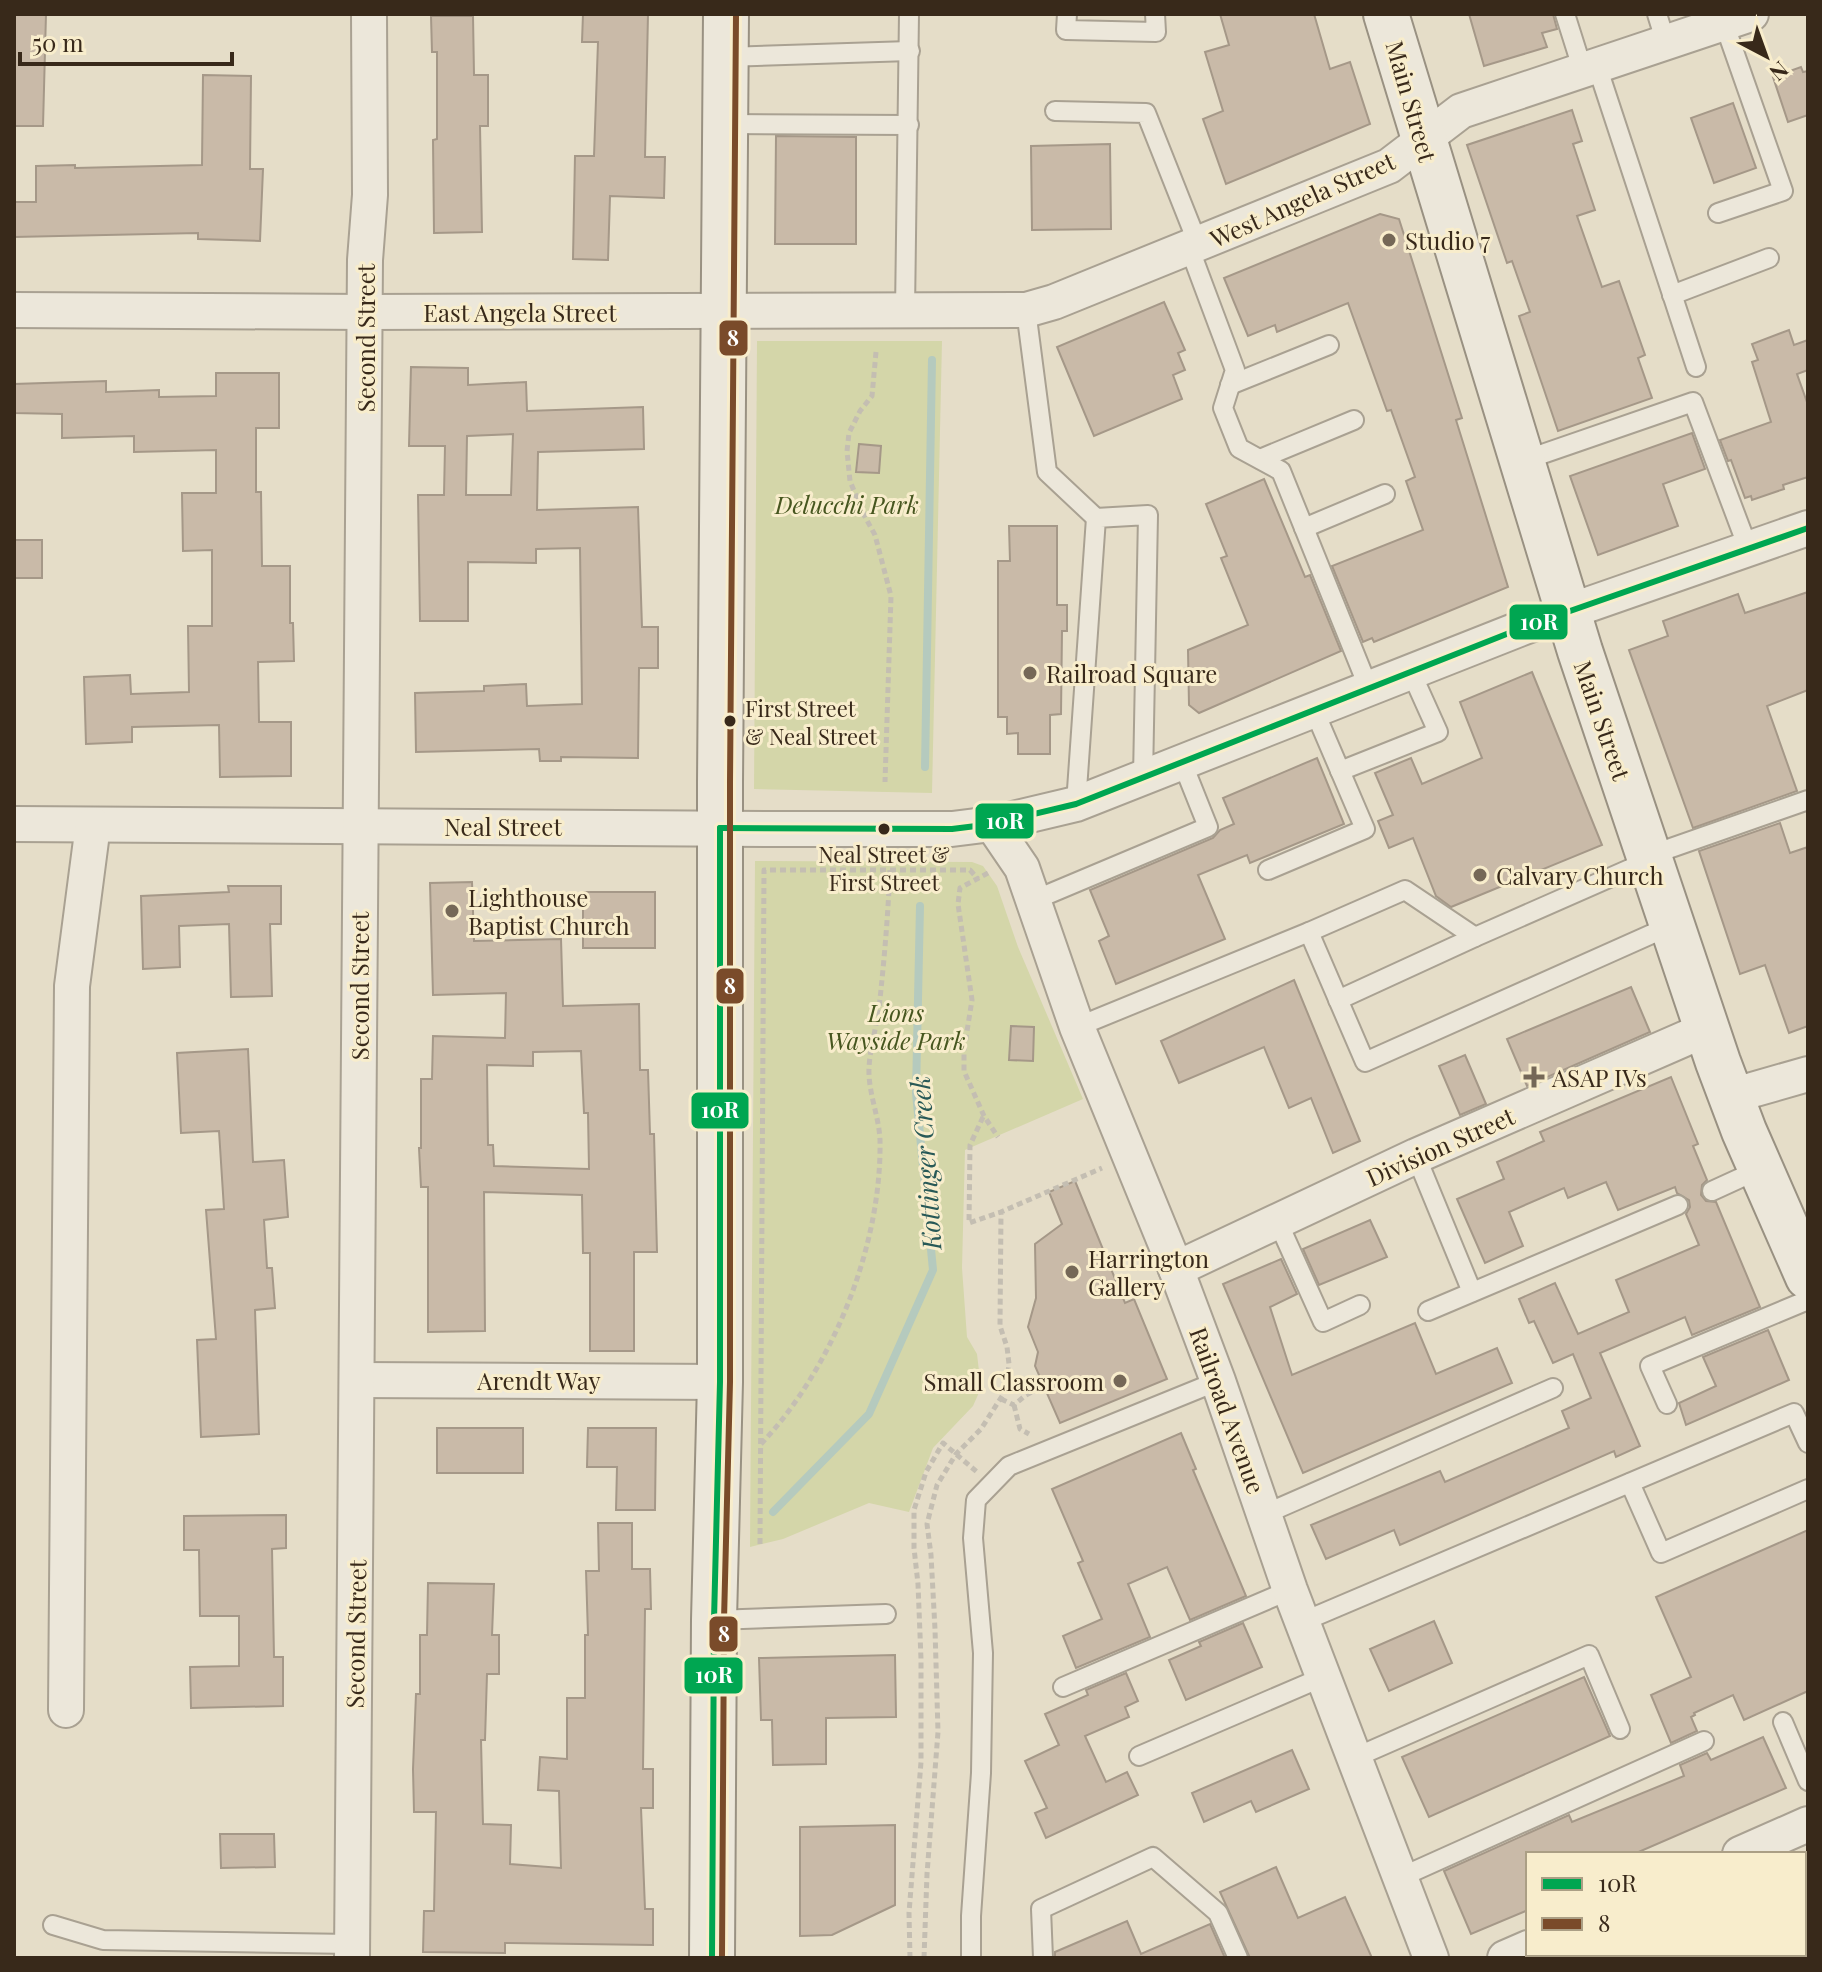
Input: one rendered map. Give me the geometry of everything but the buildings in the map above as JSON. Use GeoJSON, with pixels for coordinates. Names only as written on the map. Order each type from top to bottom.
{"type":"FeatureCollection","features":[{"type":"Feature","properties":{"kind":"street","name":"Second Street"},"geometry":{"type":"LineString","coordinates":[[352,1951],[365,260],[370,195],[369,14]]}},
{"type":"Feature","properties":{"kind":"street"},"geometry":{"type":"LineString","coordinates":[[712,1958],[714,1620],[720,1382],[720,828],[726,14]]}},
{"type":"Feature","properties":{"kind":"street","name":"Main Street"},"geometry":{"type":"LineString","coordinates":[[1386,14],[1567,612],[1649,858],[1731,1096],[1808,1277]]}},
{"type":"Feature","properties":{"kind":"street","name":"West Angela Street"},"geometry":{"type":"LineString","coordinates":[[1026,310],[1054,302],[1389,166],[1461,111],[1590,68],[1662,28],[1738,19]]}},
{"type":"Feature","properties":{"kind":"street","name":"East Angela Street"},"geometry":{"type":"LineString","coordinates":[[14,310],[1026,310]]}},
{"type":"Feature","properties":{"kind":"street","name":"Neal Street"},"geometry":{"type":"LineString","coordinates":[[14,824],[952,829],[992,824],[1076,804],[1567,612],[1808,528]]}},
{"type":"Feature","properties":{"kind":"street","name":"Railroad Avenue"},"geometry":{"type":"LineString","coordinates":[[992,824],[1022,868],[1077,1027],[1176,1269],[1290,1590],[1431,1958]]}},
{"type":"Feature","properties":{"kind":"street"},"geometry":{"type":"LineString","coordinates":[[66,1710],[72,986],[93,825]]}},
{"type":"Feature","properties":{"kind":"street","name":"Division Street"},"geometry":{"type":"LineString","coordinates":[[1176,1269],[1416,1156],[1707,1029]]}},
{"type":"Feature","properties":{"kind":"street"},"geometry":{"type":"LineString","coordinates":[[1731,1096],[1808,1074]]}},
{"type":"Feature","properties":{"kind":"street","name":"Arendt Way"},"geometry":{"type":"LineString","coordinates":[[357,1380],[720,1382]]}},
{"type":"Feature","properties":{"kind":"street"},"geometry":{"type":"LineString","coordinates":[[1745,1852],[1808,1824]]}},
{"type":"Feature","properties":{"kind":"street"},"geometry":{"type":"LineString","coordinates":[[1505,1958],[1526,1949]]}},
{"type":"Feature","properties":{"kind":"lane"},"geometry":{"type":"LineString","coordinates":[[905,311],[909,14]]}},
{"type":"Feature","properties":{"kind":"lane"},"geometry":{"type":"LineString","coordinates":[[1067,14],[1066,30],[1156,32],[1155,14]]}},
{"type":"Feature","properties":{"kind":"lane"},"geometry":{"type":"LineString","coordinates":[[1565,14],[1590,68],[1696,367]]}},
{"type":"Feature","properties":{"kind":"lane"},"geometry":{"type":"LineString","coordinates":[[1718,213],[1783,191],[1738,19]]}},
{"type":"Feature","properties":{"kind":"lane"},"geometry":{"type":"LineString","coordinates":[[726,57],[910,51]]}},
{"type":"Feature","properties":{"kind":"lane"},"geometry":{"type":"LineString","coordinates":[[1055,111],[1146,113],[1235,370],[1223,408],[1239,448],[1281,471],[1369,689]]}},
{"type":"Feature","properties":{"kind":"lane"},"geometry":{"type":"LineString","coordinates":[[726,124],[909,125]]}},
{"type":"Feature","properties":{"kind":"lane"},"geometry":{"type":"LineString","coordinates":[[1672,295],[1769,258]]}},
{"type":"Feature","properties":{"kind":"lane"},"geometry":{"type":"LineString","coordinates":[[1026,310],[1047,472],[1096,518],[1148,515],[1143,778]]}},
{"type":"Feature","properties":{"kind":"lane"},"geometry":{"type":"LineString","coordinates":[[1230,385],[1329,345]]}},
{"type":"Feature","properties":{"kind":"lane"},"geometry":{"type":"LineString","coordinates":[[1521,462],[1693,402],[1748,548]]}},
{"type":"Feature","properties":{"kind":"lane"},"geometry":{"type":"LineString","coordinates":[[1260,459],[1354,420]]}},
{"type":"Feature","properties":{"kind":"lane"},"geometry":{"type":"LineString","coordinates":[[1304,528],[1385,494]]}},
{"type":"Feature","properties":{"kind":"lane"},"geometry":{"type":"LineString","coordinates":[[1076,804],[1096,518]]}},
{"type":"Feature","properties":{"kind":"lane"},"geometry":{"type":"LineString","coordinates":[[1340,771],[1438,732],[1411,672]]}},
{"type":"Feature","properties":{"kind":"lane"},"geometry":{"type":"LineString","coordinates":[[1268,870],[1365,829],[1314,710]]}},
{"type":"Feature","properties":{"kind":"lane"},"geometry":{"type":"LineString","coordinates":[[1032,901],[1208,827],[1182,762]]}},
{"type":"Feature","properties":{"kind":"lane"},"geometry":{"type":"LineString","coordinates":[[1338,1000],[1649,858],[1808,800]]}},
{"type":"Feature","properties":{"kind":"lane"},"geometry":{"type":"LineString","coordinates":[[1077,1027],[1405,890],[1475,937]]}},
{"type":"Feature","properties":{"kind":"lane"},"geometry":{"type":"LineString","coordinates":[[1309,932],[1365,1062],[1672,925]]}},
{"type":"Feature","properties":{"kind":"lane"},"geometry":{"type":"LineString","coordinates":[[1416,1156],[1472,1292]]}},
{"type":"Feature","properties":{"kind":"lane"},"geometry":{"type":"LineString","coordinates":[[1712,1191],[1761,1169]]}},
{"type":"Feature","properties":{"kind":"lane"},"geometry":{"type":"LineString","coordinates":[[1428,1311],[1678,1205]]}},
{"type":"Feature","properties":{"kind":"lane"},"geometry":{"type":"LineString","coordinates":[[1277,1220],[1323,1322],[1360,1305]]}},
{"type":"Feature","properties":{"kind":"lane"},"geometry":{"type":"LineString","coordinates":[[1667,1404],[1650,1366],[1808,1300]]}},
{"type":"Feature","properties":{"kind":"lane"},"geometry":{"type":"LineString","coordinates":[[971,1958],[981,1773],[983,1653],[973,1538],[976,1500],[1009,1466],[1218,1381]]}},
{"type":"Feature","properties":{"kind":"lane"},"geometry":{"type":"LineString","coordinates":[[1265,1514],[1553,1388]]}},
{"type":"Feature","properties":{"kind":"lane"},"geometry":{"type":"LineString","coordinates":[[1302,1622],[1794,1413],[1807,1440]]}},
{"type":"Feature","properties":{"kind":"lane"},"geometry":{"type":"LineString","coordinates":[[1630,1483],[1661,1553],[1808,1489]]}},
{"type":"Feature","properties":{"kind":"lane"},"geometry":{"type":"LineString","coordinates":[[1063,1687],[1290,1590]]}},
{"type":"Feature","properties":{"kind":"lane"},"geometry":{"type":"LineString","coordinates":[[714,1620],[886,1614]]}},
{"type":"Feature","properties":{"kind":"lane"},"geometry":{"type":"LineString","coordinates":[[1354,1758],[1589,1655],[1620,1729]]}},
{"type":"Feature","properties":{"kind":"lane"},"geometry":{"type":"LineString","coordinates":[[1139,1756],[1323,1677]]}},
{"type":"Feature","properties":{"kind":"lane"},"geometry":{"type":"LineString","coordinates":[[1783,1722],[1808,1781]]}},
{"type":"Feature","properties":{"kind":"lane"},"geometry":{"type":"LineString","coordinates":[[1399,1878],[1704,1741]]}},
{"type":"Feature","properties":{"kind":"lane"},"geometry":{"type":"LineString","coordinates":[[1043,1958],[1041,1909],[1153,1857],[1218,1913],[1238,1958]]}},
{"type":"Feature","properties":{"kind":"lane"},"geometry":{"type":"LineString","coordinates":[[53,1925],[103,1940],[352,1951]]}},
{"type":"Feature","properties":{"kind":"path"},"geometry":{"type":"LineString","coordinates":[[876,352],[872,396],[849,433],[847,451],[850,481],[875,535],[891,596],[885,782]]}},
{"type":"Feature","properties":{"kind":"path"},"geometry":{"type":"LineString","coordinates":[[761,1445],[787,1417],[827,1349],[859,1276],[872,1225],[880,1138],[869,1072],[879,1008],[890,869]]}},
{"type":"Feature","properties":{"kind":"path"},"geometry":{"type":"LineString","coordinates":[[760,1544],[764,870],[970,870],[978,879]]}},
{"type":"Feature","properties":{"kind":"path"},"geometry":{"type":"LineString","coordinates":[[988,873],[960,888],[958,904],[972,1000],[964,1071],[984,1116],[998,1137]]}},
{"type":"Feature","properties":{"kind":"path"},"geometry":{"type":"LineString","coordinates":[[984,1116],[970,1145],[969,1223],[1130,1156]]}},
{"type":"Feature","properties":{"kind":"path"},"geometry":{"type":"LineString","coordinates":[[924,1958],[938,1732],[935,1629],[927,1524],[937,1485],[956,1454],[981,1429],[1006,1390],[1009,1364],[1000,1326],[1001,1212]]}},
{"type":"Feature","properties":{"kind":"path"},"geometry":{"type":"LineString","coordinates":[[1014,1405],[1044,1386]]}},
{"type":"Feature","properties":{"kind":"path"},"geometry":{"type":"LineString","coordinates":[[1001,1399],[1014,1405]]}},
{"type":"Feature","properties":{"kind":"path"},"geometry":{"type":"LineString","coordinates":[[1014,1405],[1020,1429],[1038,1438],[1047,1450]]}},
{"type":"Feature","properties":{"kind":"path"},"geometry":{"type":"LineString","coordinates":[[910,1958],[909,1913],[921,1762],[921,1659],[914,1510],[926,1472],[943,1443],[991,1484]]}},
{"type":"Feature","properties":{"kind":"green space","name":"Delucchi Park"},"geometry":{"type":"Polygon","coordinates":[[[757,341],[942,341],[932,793],[754,789],[757,341]]]}},
{"type":"Feature","properties":{"kind":"green space","name":"Lions Wayside Park"},"geometry":{"type":"Polygon","coordinates":[[[755,861],[972,862],[983,866],[997,886],[1018,947],[1083,1099],[965,1150],[962,1268],[967,1337],[977,1354],[981,1388],[973,1406],[933,1448],[909,1512],[869,1503],[783,1539],[750,1547],[755,861]]]}},
{"type":"Feature","properties":{"kind":"waterway","name":"Kottinger Creek"},"geometry":{"type":"LineString","coordinates":[[925,767],[932,360]]}},
{"type":"Feature","properties":{"kind":"waterway","name":"Kottinger Creek"},"geometry":{"type":"LineString","coordinates":[[773,1512],[869,1414],[933,1270],[916,1093],[920,906]]}},
{"type":"Feature","properties":{"kind":"transit line","name":"8"},"geometry":{"type":"LineString","coordinates":[[722,1958],[724,1620],[730,1382],[730,783],[736,14]]}},
{"type":"Feature","properties":{"kind":"transit line","name":"10R"},"geometry":{"type":"LineString","coordinates":[[720,828],[952,829],[992,824],[1076,804],[1527,626],[1808,528]]}},
{"type":"Feature","properties":{"kind":"transit line","name":"10R"},"geometry":{"type":"LineString","coordinates":[[712,1958],[714,1620],[720,1382],[720,828]]}},
{"type":"Feature","properties":{"kind":"place","name":"Studio 7"},"geometry":{"type":"Point","coordinates":[1389,240]}},
{"type":"Feature","properties":{"kind":"place","name":"Railroad Square"},"geometry":{"type":"Point","coordinates":[1030,673]}},
{"type":"Feature","properties":{"kind":"place","name":"First Street & Neal Street"},"geometry":{"type":"Point","coordinates":[730,721]}},
{"type":"Feature","properties":{"kind":"place","name":"Neal Street & First Street"},"geometry":{"type":"Point","coordinates":[884,829]}},
{"type":"Feature","properties":{"kind":"place","name":"Calvary Church"},"geometry":{"type":"Point","coordinates":[1480,875]}},
{"type":"Feature","properties":{"kind":"place","name":"Lighthouse Baptist Church"},"geometry":{"type":"Point","coordinates":[452,911]}},
{"type":"Feature","properties":{"kind":"place","name":"ASAP IVs"},"geometry":{"type":"Point","coordinates":[1534,1077]}},
{"type":"Feature","properties":{"kind":"place","name":"Harrington Gallery"},"geometry":{"type":"Point","coordinates":[1072,1272]}},
{"type":"Feature","properties":{"kind":"place","name":"Small Classroom"},"geometry":{"type":"Point","coordinates":[1120,1381]}}]}
